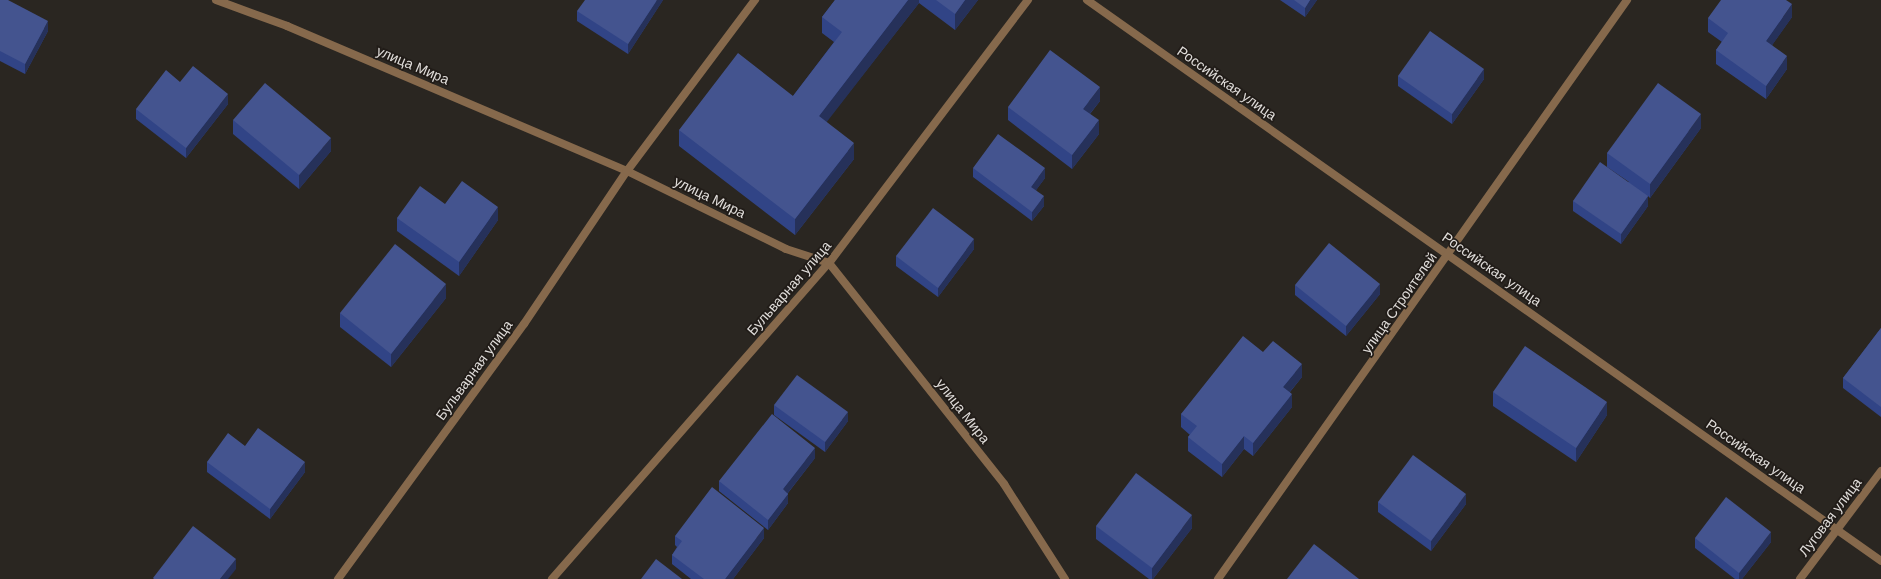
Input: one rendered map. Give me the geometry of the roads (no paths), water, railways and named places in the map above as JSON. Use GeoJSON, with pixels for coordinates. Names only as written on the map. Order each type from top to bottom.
{"type":"FeatureCollection","features":[{"type":"Feature","properties":{"kind":"street","name":"улица Мира"},"geometry":{"type":"LineString","coordinates":[[216,0],[287,26],[627,171],[786,249],[829,263],[1004,484],[1065,579]]}},
{"type":"Feature","properties":{"kind":"street","name":"Бульварная улица"},"geometry":{"type":"LineString","coordinates":[[338,579],[524,324],[627,171],[755,0]]}},
{"type":"Feature","properties":{"kind":"street","name":"Бульварная улица"},"geometry":{"type":"LineString","coordinates":[[552,579],[829,263],[1028,0]]}},
{"type":"Feature","properties":{"kind":"street","name":"Российская улица"},"geometry":{"type":"LineString","coordinates":[[1087,0],[1881,561]]}},
{"type":"Feature","properties":{"kind":"street","name":"улица Строителей"},"geometry":{"type":"LineString","coordinates":[[1218,579],[1449,255],[1627,0]]}},
{"type":"Feature","properties":{"kind":"street","name":"Луговая улица"},"geometry":{"type":"LineString","coordinates":[[1800,579],[1881,471]]}}]}
